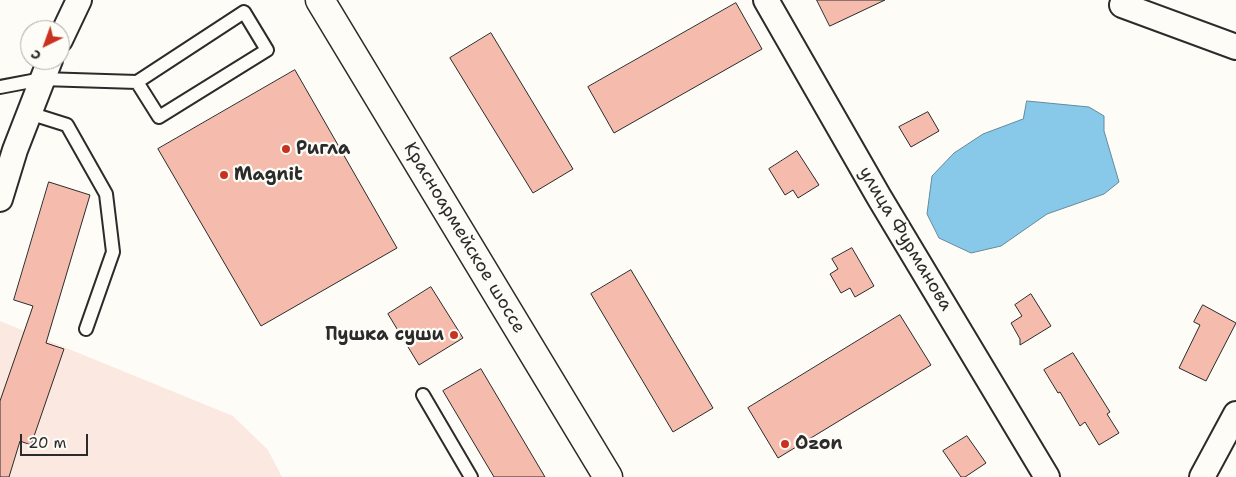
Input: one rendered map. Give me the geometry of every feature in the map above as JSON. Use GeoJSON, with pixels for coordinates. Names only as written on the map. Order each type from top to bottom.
{"type":"FeatureCollection","features":[{"type":"Feature","properties":{"kind":"street"},"geometry":{"type":"LineString","coordinates":[[70,20],[79,0]]}},
{"type":"Feature","properties":{"kind":"street","name":"Красноармейское шоссе"},"geometry":{"type":"LineString","coordinates":[[320,0],[608,477]]}},
{"type":"Feature","properties":{"kind":"street","name":"улица Фурманова"},"geometry":{"type":"LineString","coordinates":[[766,0],[879,197],[1047,477]]}},
{"type":"Feature","properties":{"kind":"street"},"geometry":{"type":"LineString","coordinates":[[1122,5],[1236,47]]}},
{"type":"Feature","properties":{"kind":"street"},"geometry":{"type":"LineString","coordinates":[[0,199],[46,70]]}},
{"type":"Feature","properties":{"kind":"street"},"geometry":{"type":"LineString","coordinates":[[1202,477],[1236,414]]}},
{"type":"Feature","properties":{"kind":"lane"},"geometry":{"type":"LineString","coordinates":[[53,70],[137,82],[244,12],[267,50],[159,117],[137,82]]}},
{"type":"Feature","properties":{"kind":"lane"},"geometry":{"type":"LineString","coordinates":[[0,87],[43,70]]}},
{"type":"Feature","properties":{"kind":"lane"},"geometry":{"type":"LineString","coordinates":[[29,113],[67,125],[106,194],[114,252],[86,329]]}},
{"type":"Feature","properties":{"kind":"lane"},"geometry":{"type":"LineString","coordinates":[[423,395],[471,477]]}},
{"type":"Feature","properties":{"kind":"shaded area"},"geometry":{"type":"Polygon","coordinates":[[[0,321],[233,416],[268,450],[282,477],[0,477],[0,321]]]}},
{"type":"Feature","properties":{"kind":"water"},"geometry":{"type":"Polygon","coordinates":[[[1027,101],[1089,107],[1104,116],[1104,131],[1119,182],[1104,194],[1047,214],[1001,246],[971,253],[939,238],[927,214],[932,176],[954,153],[983,134],[1023,119],[1027,101]]]}},
{"type":"Feature","properties":{"kind":"building"},"geometry":{"type":"Polygon","coordinates":[[[817,0],[885,0],[830,26],[817,0]]]}},
{"type":"Feature","properties":{"kind":"building"},"geometry":{"type":"Polygon","coordinates":[[[736,3],[762,49],[614,133],[588,87],[736,3]]]}},
{"type":"Feature","properties":{"kind":"building"},"geometry":{"type":"Polygon","coordinates":[[[491,33],[573,169],[533,193],[450,58],[491,33]]]}},
{"type":"Feature","properties":{"kind":"building"},"geometry":{"type":"Polygon","coordinates":[[[295,70],[397,248],[261,326],[158,149],[295,70]]]}},
{"type":"Feature","properties":{"kind":"building"},"geometry":{"type":"Polygon","coordinates":[[[928,112],[939,131],[911,147],[899,127],[928,112]]]}},
{"type":"Feature","properties":{"kind":"building"},"geometry":{"type":"Polygon","coordinates":[[[797,151],[819,185],[798,198],[793,190],[785,195],[769,169],[797,151]]]}},
{"type":"Feature","properties":{"kind":"building"},"geometry":{"type":"Polygon","coordinates":[[[49,182],[90,195],[46,343],[64,349],[31,445],[20,441],[9,477],[0,477],[0,401],[33,306],[14,300],[49,182]]]}},
{"type":"Feature","properties":{"kind":"building"},"geometry":{"type":"Polygon","coordinates":[[[852,248],[874,286],[855,297],[850,288],[841,293],[830,274],[838,269],[832,259],[852,248]]]}},
{"type":"Feature","properties":{"kind":"building"},"geometry":{"type":"Polygon","coordinates":[[[631,270],[713,408],[673,432],[591,294],[631,270]]]}},
{"type":"Feature","properties":{"kind":"building"},"geometry":{"type":"Polygon","coordinates":[[[431,287],[463,338],[419,365],[388,314],[431,287]]]}},
{"type":"Feature","properties":{"kind":"building"},"geometry":{"type":"Polygon","coordinates":[[[1031,294],[1051,326],[1020,345],[1020,339],[1011,323],[1022,316],[1015,305],[1031,294]]]}},
{"type":"Feature","properties":{"kind":"building"},"geometry":{"type":"Polygon","coordinates":[[[1203,305],[1236,323],[1206,381],[1179,368],[1200,325],[1194,322],[1203,305]]]}},
{"type":"Feature","properties":{"kind":"building"},"geometry":{"type":"Polygon","coordinates":[[[900,315],[931,365],[778,458],[748,408],[900,315]]]}},
{"type":"Feature","properties":{"kind":"building"},"geometry":{"type":"Polygon","coordinates":[[[1073,353],[1110,412],[1107,414],[1119,433],[1099,445],[1085,422],[1080,426],[1060,392],[1058,393],[1044,370],[1073,353]]]}},
{"type":"Feature","properties":{"kind":"building"},"geometry":{"type":"Polygon","coordinates":[[[481,369],[545,477],[494,477],[443,391],[481,369]]]}},
{"type":"Feature","properties":{"kind":"building"},"geometry":{"type":"Polygon","coordinates":[[[967,436],[986,463],[965,477],[961,477],[943,451],[967,436]]]}},
{"type":"Feature","properties":{"kind":"place","name":"Ригла"},"geometry":{"type":"Point","coordinates":[286,149]}},
{"type":"Feature","properties":{"kind":"place","name":"Magnit"},"geometry":{"type":"Point","coordinates":[224,175]}},
{"type":"Feature","properties":{"kind":"place","name":"Пушка суши"},"geometry":{"type":"Point","coordinates":[454,335]}},
{"type":"Feature","properties":{"kind":"place","name":"Ozon"},"geometry":{"type":"Point","coordinates":[785,444]}}]}
